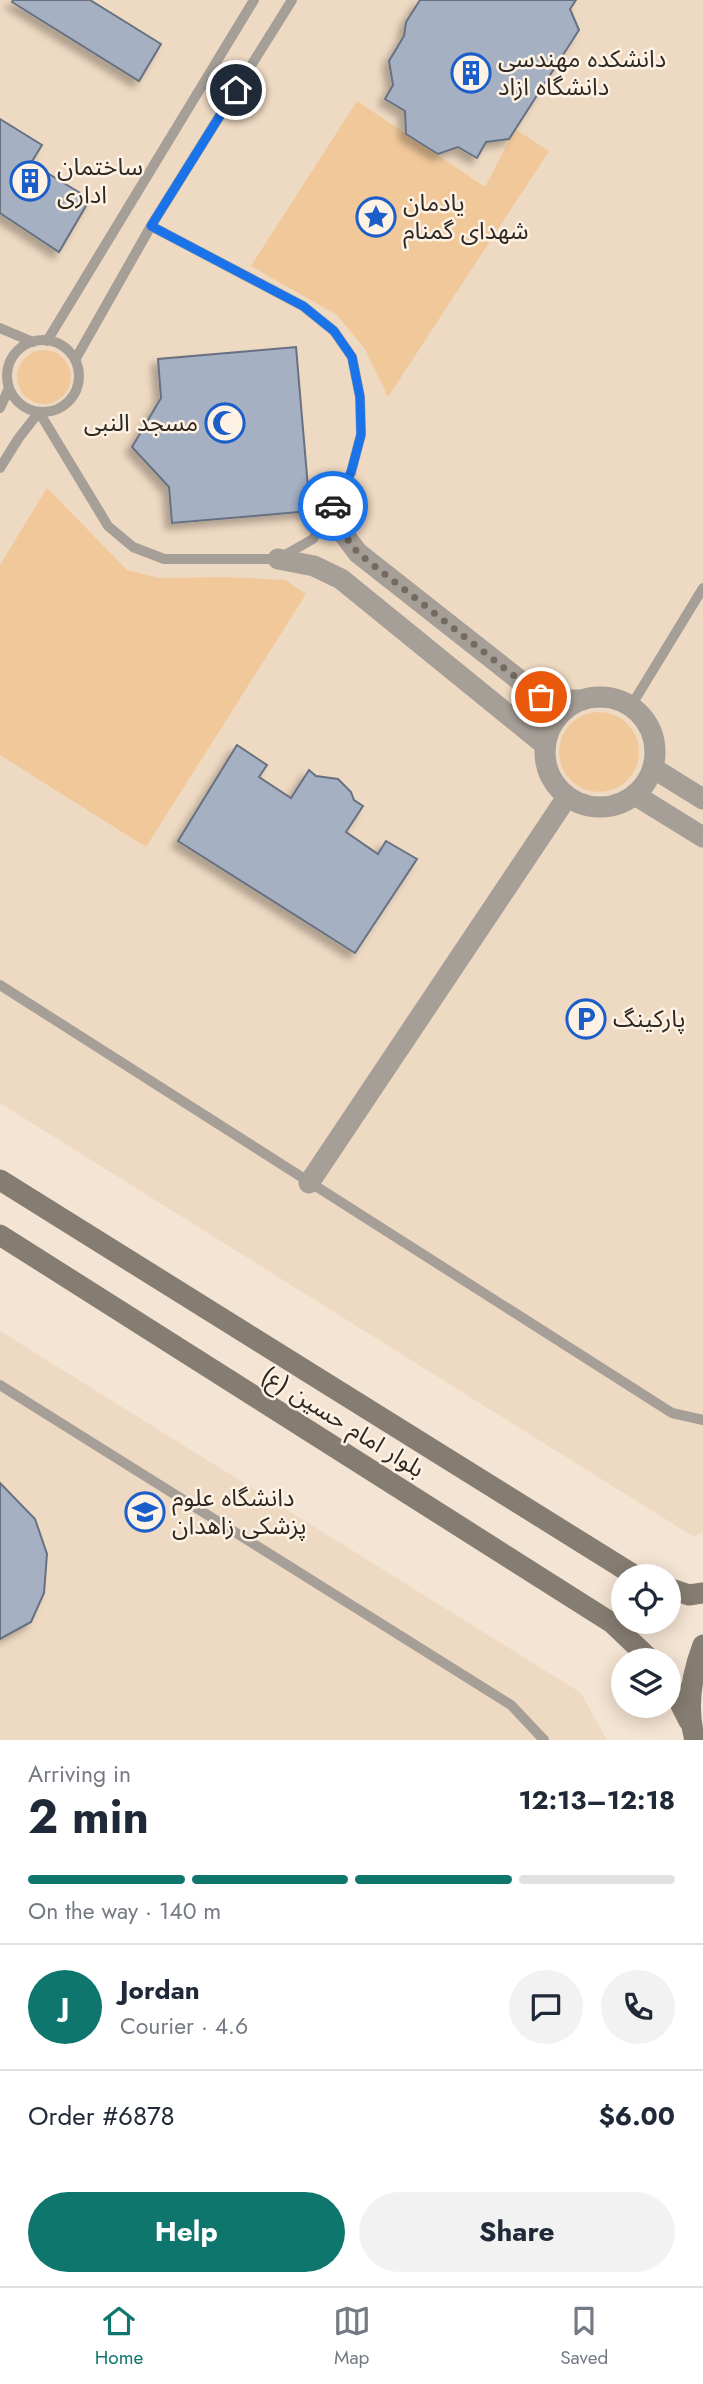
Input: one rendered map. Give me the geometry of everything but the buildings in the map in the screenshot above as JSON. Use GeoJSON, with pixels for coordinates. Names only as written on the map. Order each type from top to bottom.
{"type":"FeatureCollection","features":[{"type":"Feature","properties":{"kind":"main road","name":"بلوار امام حسین (ع)"},"geometry":{"type":"LineString","coordinates":[[0,1180],[616,1564]]}},
{"type":"Feature","properties":{"kind":"main road","name":"بلوار امام حسین (ع)"},"geometry":{"type":"LineString","coordinates":[[0,1236],[612,1623],[638,1648]]}},
{"type":"Feature","properties":{"kind":"main road"},"geometry":{"type":"LineString","coordinates":[[681,1592],[689,1595],[703,1593]]}},
{"type":"Feature","properties":{"kind":"main road"},"geometry":{"type":"LineString","coordinates":[[693,1732],[691,1685],[703,1645]]}},
{"type":"Feature","properties":{"kind":"main road"},"geometry":{"type":"LineString","coordinates":[[681,1707],[693,1732]]}},
{"type":"Feature","properties":{"kind":"street"},"geometry":{"type":"LineString","coordinates":[[333,505],[342,532],[358,553],[541,697],[580,700]]}},
{"type":"Feature","properties":{"kind":"street"},"geometry":{"type":"LineString","coordinates":[[278,559],[314,566],[341,579],[544,744]]}},
{"type":"Feature","properties":{"kind":"street"},"geometry":{"type":"LineString","coordinates":[[595,696],[613,698],[631,706],[647,722],[654,738],[656,752],[646,784],[620,804],[603,808],[585,806],[568,797],[551,780],[545,764],[544,744],[556,717],[580,700],[595,696]]}},
{"type":"Feature","properties":{"kind":"street"},"geometry":{"type":"LineString","coordinates":[[653,768],[703,799]]}},
{"type":"Feature","properties":{"kind":"street"},"geometry":{"type":"LineString","coordinates":[[635,795],[703,837]]}},
{"type":"Feature","properties":{"kind":"street"},"geometry":{"type":"LineString","coordinates":[[309,1183],[568,797]]}},
{"type":"Feature","properties":{"kind":"lane"},"geometry":{"type":"LineString","coordinates":[[47,341],[254,0]]}},
{"type":"Feature","properties":{"kind":"lane"},"geometry":{"type":"LineString","coordinates":[[75,360],[151,226],[292,0]]}},
{"type":"Feature","properties":{"kind":"lane"},"geometry":{"type":"LineString","coordinates":[[39,412],[108,526],[133,547],[164,559],[278,559],[313,539],[351,472],[361,435],[360,397],[352,357],[334,331],[303,306],[151,226]]}},
{"type":"Feature","properties":{"kind":"lane"},"geometry":{"type":"LineString","coordinates":[[0,327],[33,342],[47,341],[58,344],[75,360],[79,382],[75,393],[60,408],[49,412],[39,412],[20,404],[9,388],[4,370],[15,354],[33,342]]}},
{"type":"Feature","properties":{"kind":"lane"},"geometry":{"type":"LineString","coordinates":[[0,408],[9,388]]}},
{"type":"Feature","properties":{"kind":"lane"},"geometry":{"type":"LineString","coordinates":[[0,468],[39,412]]}},
{"type":"Feature","properties":{"kind":"lane"},"geometry":{"type":"LineString","coordinates":[[631,706],[703,588]]}},
{"type":"Feature","properties":{"kind":"lane"},"geometry":{"type":"LineString","coordinates":[[0,985],[673,1413],[703,1420]]}},
{"type":"Feature","properties":{"kind":"lane"},"geometry":{"type":"LineString","coordinates":[[0,1385],[511,1705],[544,1740]]}},
{"type":"Feature","properties":{"kind":"shaded area"},"geometry":{"type":"Polygon","coordinates":[[[0,0],[703,0],[703,1531],[694,1537],[0,1103],[0,0]]]}},
{"type":"Feature","properties":{"kind":"shaded area"},"geometry":{"type":"Polygon","coordinates":[[[357,101],[485,187],[515,129],[549,151],[388,397],[365,349],[337,315],[251,266],[357,101]]]}},
{"type":"Feature","properties":{"kind":"shaded area"},"geometry":{"type":"Polygon","coordinates":[[[44,350],[63,358],[71,377],[63,396],[44,404],[25,396],[17,377],[25,358],[44,350]]]}},
{"type":"Feature","properties":{"kind":"shaded area"},"geometry":{"type":"Polygon","coordinates":[[[47,488],[127,570],[159,578],[285,580],[306,594],[146,847],[0,755],[0,565],[47,488]]]}},
{"type":"Feature","properties":{"kind":"shaded area"},"geometry":{"type":"Polygon","coordinates":[[[599,712],[614,715],[627,724],[636,737],[639,752],[636,767],[627,780],[614,789],[599,792],[584,789],[571,780],[562,767],[559,752],[562,737],[571,724],[584,715],[599,712]]]}},
{"type":"Feature","properties":{"kind":"shaded area","name":"دانشگاه علوم پزشکی زاهدان"},"geometry":{"type":"Polygon","coordinates":[[[0,1331],[581,1693],[607,1740],[0,1740],[0,1331]]]}},
{"type":"Feature","properties":{"kind":"way so far"},"geometry":{"type":"LineString","coordinates":[[333,506],[342,532],[358,553],[541,697]]}},
{"type":"Feature","properties":{"kind":"place","name":"دانشکده مهندسی دانشگاه ازاد"},"geometry":{"type":"Point","coordinates":[471,73]}},
{"type":"Feature","properties":{"kind":"place","name":"ساختمان اداری"},"geometry":{"type":"Point","coordinates":[30,181]}},
{"type":"Feature","properties":{"kind":"place","name":"یادمان شهدای گمنام"},"geometry":{"type":"Point","coordinates":[376,217]}},
{"type":"Feature","properties":{"kind":"place","name":"مسجد النبی"},"geometry":{"type":"Point","coordinates":[225,423]}},
{"type":"Feature","properties":{"kind":"place","name":"پارکینگ"},"geometry":{"type":"Point","coordinates":[586,1019]}},
{"type":"Feature","properties":{"kind":"place","name":"دانشگاه علوم پزشکی زاهدان"},"geometry":{"type":"Point","coordinates":[145,1512]}},
{"type":"Feature","properties":{"kind":"route"},"geometry":{"type":"LineString","coordinates":[[236,90],[151,226],[303,306],[334,331],[352,357],[360,397],[361,435],[351,472],[333,506]]}}]}
